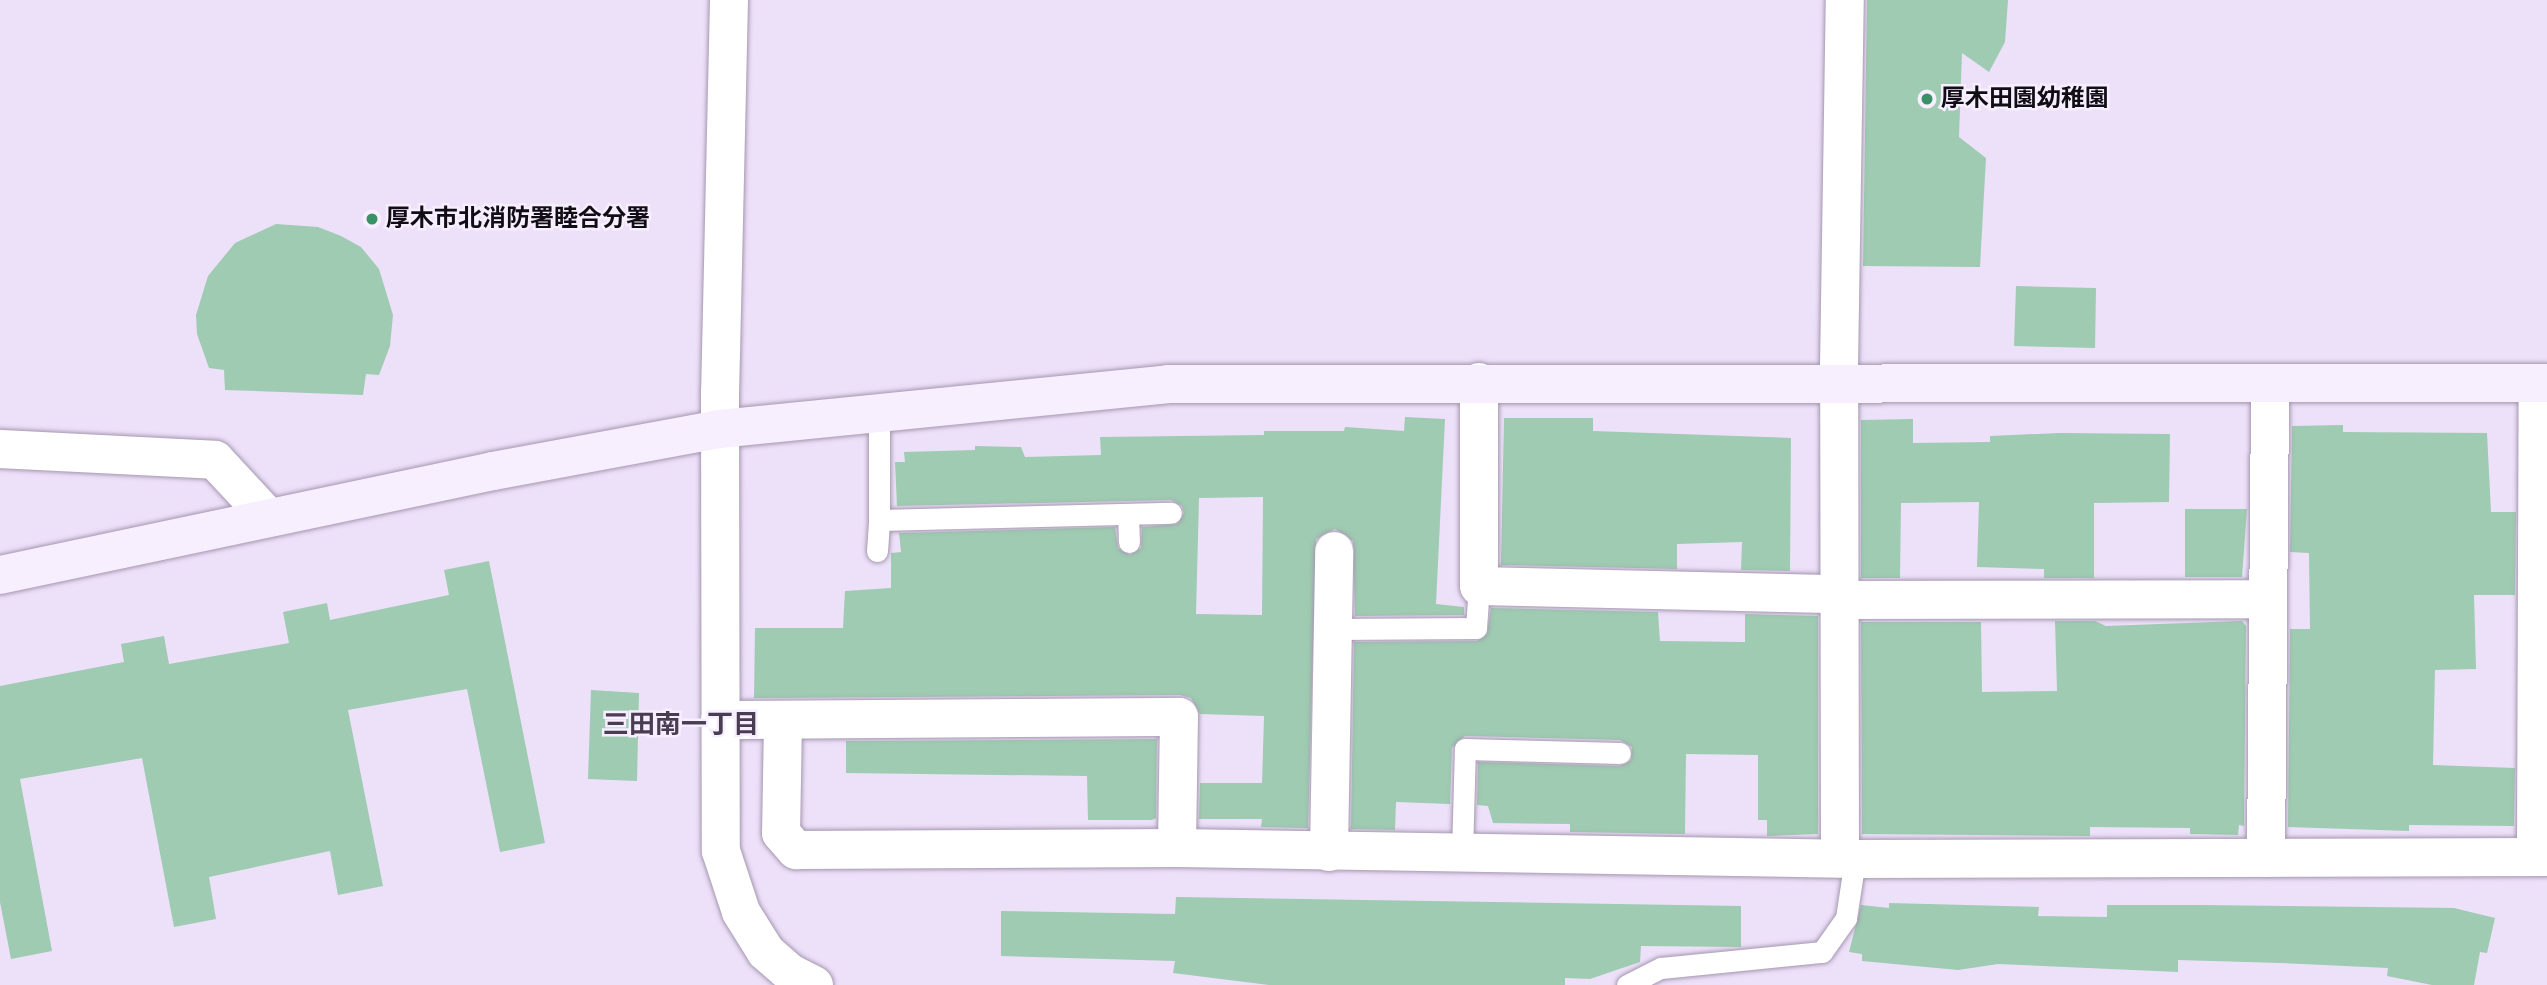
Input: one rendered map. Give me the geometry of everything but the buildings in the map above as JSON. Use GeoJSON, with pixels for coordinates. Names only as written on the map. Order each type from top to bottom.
{"type":"FeatureCollection","features":[{"type":"Feature","properties":{"kind":"street"},"geometry":{"type":"LineString","coordinates":[[729,0],[719,429],[721,851],[741,912],[766,952],[790,973],[814,985]]}},
{"type":"Feature","properties":{"kind":"street"},"geometry":{"type":"LineString","coordinates":[[1845,0],[1840,600],[1848,858]]}},
{"type":"Feature","properties":{"kind":"street"},"geometry":{"type":"LineString","coordinates":[[0,575],[268,517],[719,429],[1168,384],[1841,381],[2542,383],[2541,857],[1848,858],[1177,848],[796,850],[781,832],[783,721]]}},
{"type":"Feature","properties":{"kind":"street"},"geometry":{"type":"LineString","coordinates":[[1479,382],[1479,586],[1828,594],[1840,600],[2267,599]]}},
{"type":"Feature","properties":{"kind":"street"},"geometry":{"type":"LineString","coordinates":[[2266,859],[2270,383]]}},
{"type":"Feature","properties":{"kind":"street"},"geometry":{"type":"LineString","coordinates":[[0,449],[215,460],[268,517]]}},
{"type":"Feature","properties":{"kind":"street"},"geometry":{"type":"LineString","coordinates":[[1329,852],[1334,551]]}},
{"type":"Feature","properties":{"kind":"street"},"geometry":{"type":"LineString","coordinates":[[720,720],[1180,716],[1177,848]]}},
{"type":"Feature","properties":{"kind":"lane"},"geometry":{"type":"LineString","coordinates":[[877,551],[879,415]]}},
{"type":"Feature","properties":{"kind":"lane"},"geometry":{"type":"LineString","coordinates":[[879,520],[1171,513]]}},
{"type":"Feature","properties":{"kind":"lane"},"geometry":{"type":"LineString","coordinates":[[1128,514],[1129,542]]}},
{"type":"Feature","properties":{"kind":"lane"},"geometry":{"type":"LineString","coordinates":[[1334,629],[1476,628],[1479,586]]}},
{"type":"Feature","properties":{"kind":"lane"},"geometry":{"type":"LineString","coordinates":[[1462,854],[1465,749],[1620,753]]}},
{"type":"Feature","properties":{"kind":"lane"},"geometry":{"type":"LineString","coordinates":[[1627,985],[1661,968],[1822,952],[1846,918],[1848,858]]}},
{"type":"Feature","properties":{"kind":"place","name":"厚木田園幼稚園"},"geometry":{"type":"Point","coordinates":[1927,99]}},
{"type":"Feature","properties":{"kind":"place","name":"厚木市北消防署睦合分署"},"geometry":{"type":"Point","coordinates":[372,219]}},
{"type":"Feature","properties":{"kind":"district","name":"三田南一丁目"},"geometry":{"type":"Point","coordinates":[681,725]}}]}
